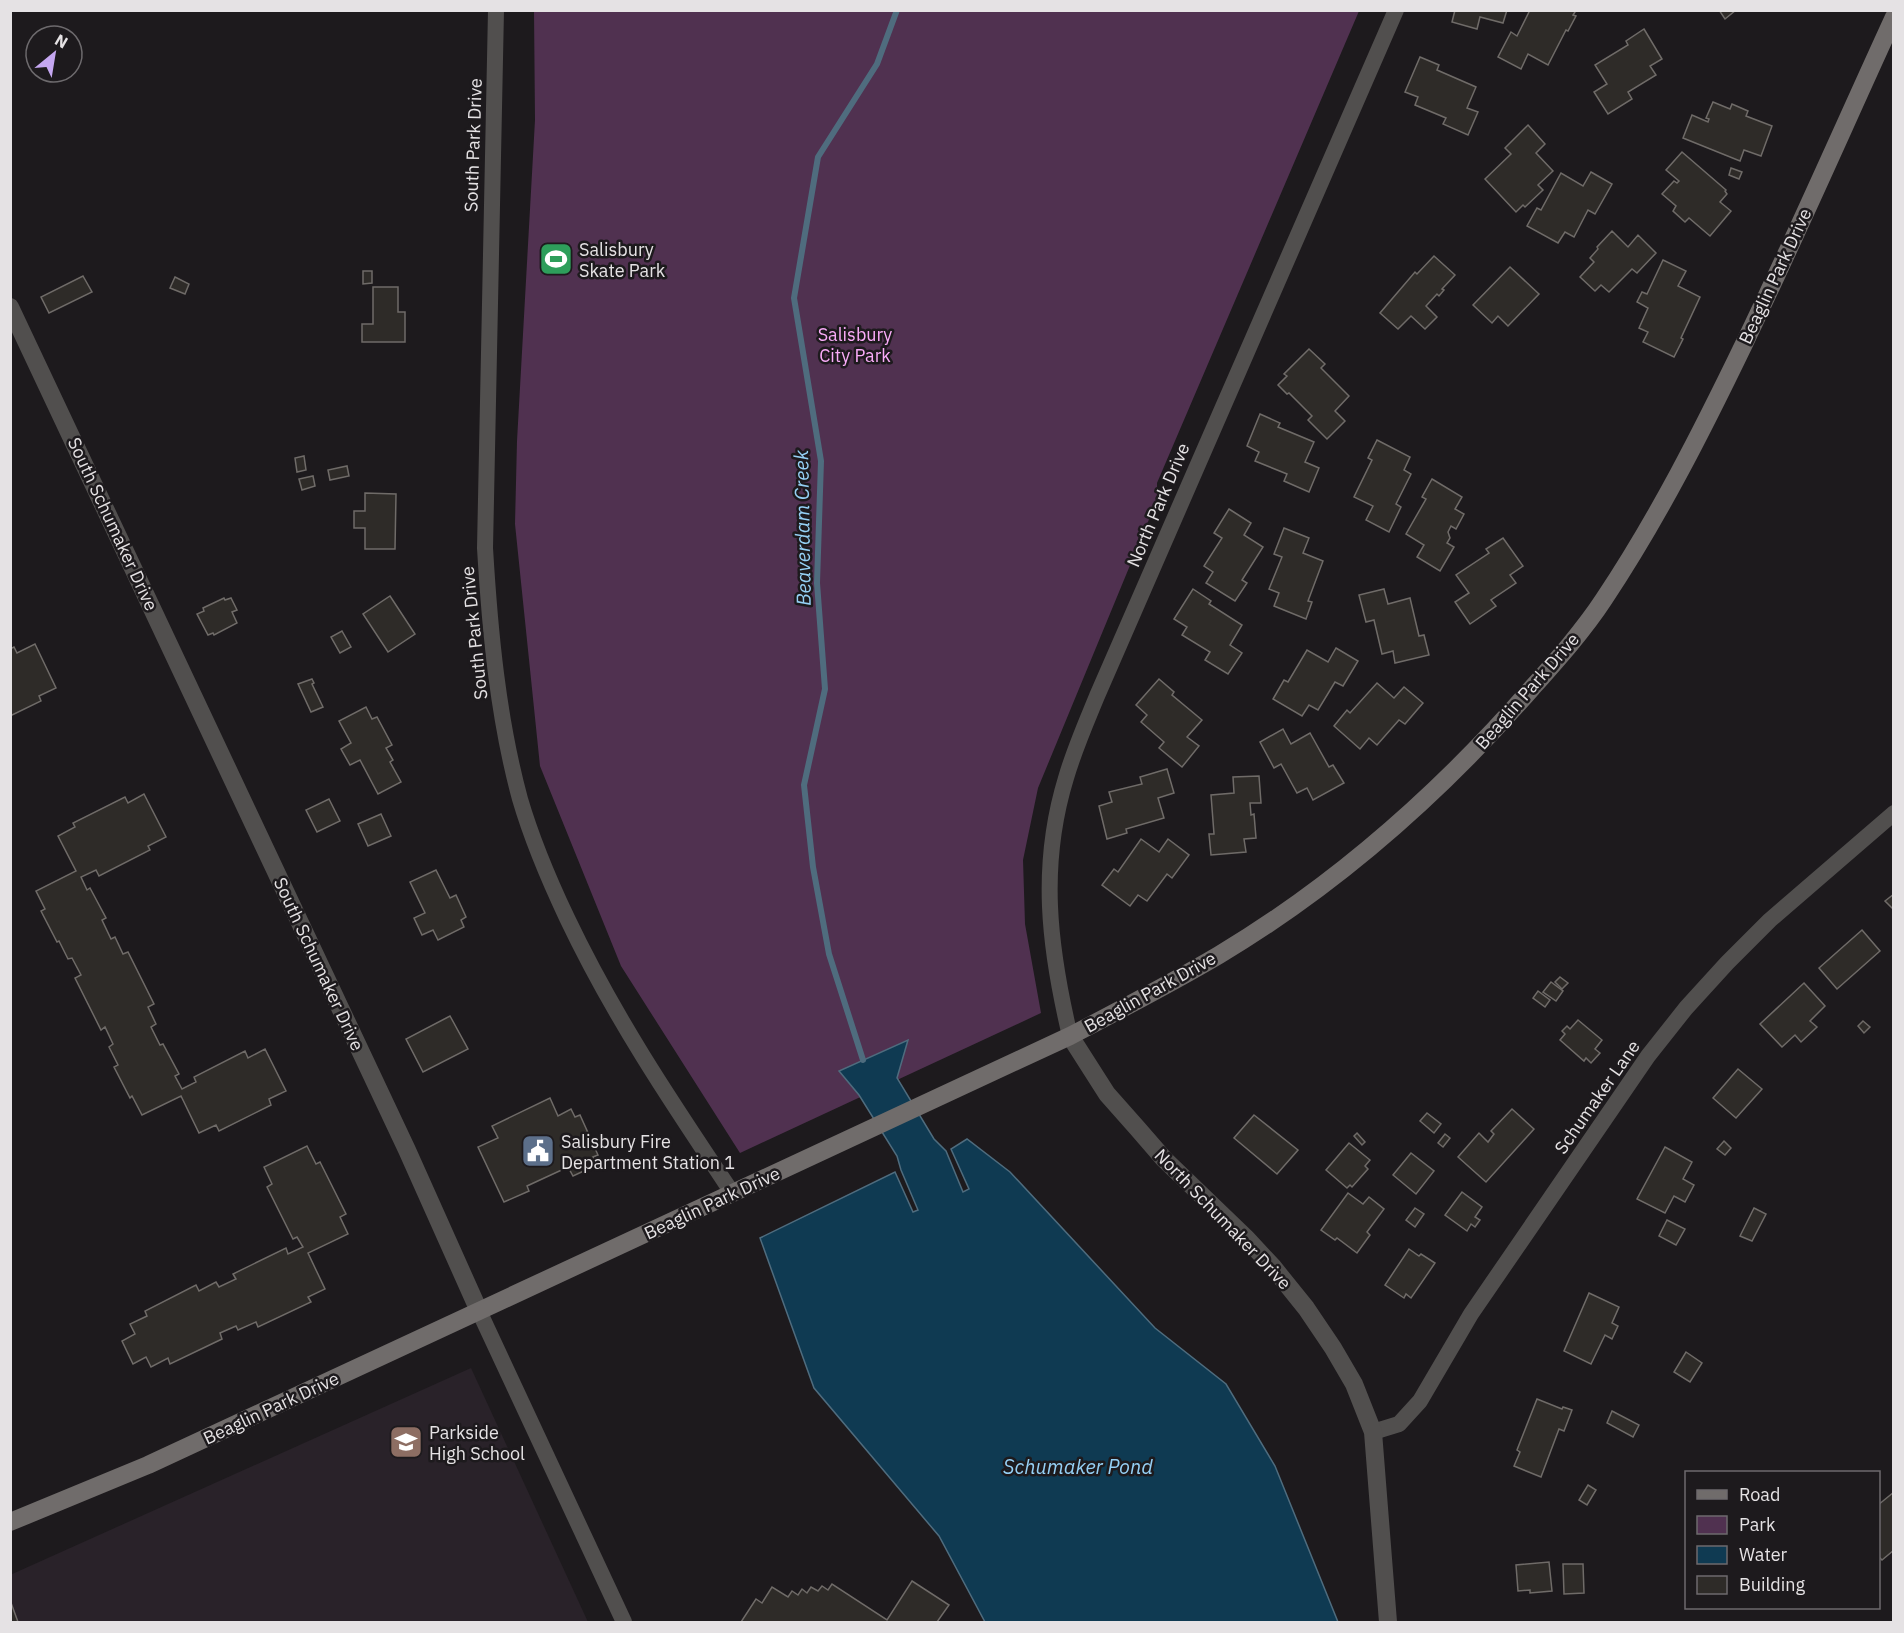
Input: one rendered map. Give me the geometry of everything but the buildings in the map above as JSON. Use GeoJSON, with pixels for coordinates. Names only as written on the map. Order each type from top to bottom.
{"type":"FeatureCollection","features":[{"type":"Feature","properties":{"kind":"main road","name":"Beaglin Park Drive"},"geometry":{"type":"LineString","coordinates":[[10,1522],[148,1465],[1070,1036],[1220,955],[1318,888],[1416,806],[1467,759],[1564,652],[1603,602],[1647,532],[1708,419],[1893,17]]}},
{"type":"Feature","properties":{"kind":"street","name":"South Park Drive"},"geometry":{"type":"LineString","coordinates":[[496,10],[485,548],[489,614],[507,736],[520,800],[537,850],[584,953],[612,1007],[733,1194]]}},
{"type":"Feature","properties":{"kind":"street","name":"North Park Drive"},"geometry":{"type":"LineString","coordinates":[[1070,1036],[1057,981],[1049,912],[1051,852],[1065,779],[1097,696],[1396,10]]}},
{"type":"Feature","properties":{"kind":"street","name":"South Schumaker Drive"},"geometry":{"type":"LineString","coordinates":[[10,307],[391,1118],[624,1623]]}},
{"type":"Feature","properties":{"kind":"street","name":"Schumaker Lane"},"geometry":{"type":"LineString","coordinates":[[1374,1432],[1399,1424],[1420,1401],[1471,1314],[1636,1074],[1686,1008],[1770,920],[1893,813]]}},
{"type":"Feature","properties":{"kind":"street","name":"North Schumaker Drive"},"geometry":{"type":"LineString","coordinates":[[1070,1036],[1107,1094],[1164,1159],[1267,1259],[1306,1308],[1333,1347],[1354,1384],[1374,1432],[1388,1623]]}},
{"type":"Feature","properties":{"kind":"shaded area","name":"Parkside High School"},"geometry":{"type":"Polygon","coordinates":[[[471,1368],[588,1622],[11,1622],[10,1575],[471,1368]]]}},
{"type":"Feature","properties":{"kind":"green space","name":"Salisbury City Park"},"geometry":{"type":"Polygon","coordinates":[[[534,11],[1359,11],[1157,483],[1157,500],[1038,788],[1023,860],[1025,924],[1041,1013],[740,1153],[621,966],[540,766],[515,524],[517,441],[535,120],[534,11]]]}},
{"type":"Feature","properties":{"kind":"water","name":"Schumaker Pond"},"geometry":{"type":"Polygon","coordinates":[[[908,1040],[897,1078],[934,1139],[946,1151],[963,1192],[969,1189],[951,1149],[967,1139],[1010,1172],[1155,1328],[1226,1384],[1275,1466],[1338,1622],[985,1622],[939,1536],[814,1388],[760,1238],[895,1172],[913,1212],[918,1210],[897,1156],[859,1095],[839,1071],[908,1040]]]}},
{"type":"Feature","properties":{"kind":"waterway","name":"Beaverdam Creek"},"geometry":{"type":"LineString","coordinates":[[863,1060],[829,954],[813,867],[804,785],[825,689],[817,583],[821,461],[794,298],[818,157],[877,64],[897,10]]}},
{"type":"Feature","properties":{"kind":"place","name":"Salisbury Skate Park"},"geometry":{"type":"Point","coordinates":[556,259]}},
{"type":"Feature","properties":{"kind":"place","name":"Salisbury Fire Department Station 1"},"geometry":{"type":"Point","coordinates":[538,1151]}},
{"type":"Feature","properties":{"kind":"place","name":"Parkside High School"},"geometry":{"type":"Point","coordinates":[406,1442]}}]}
